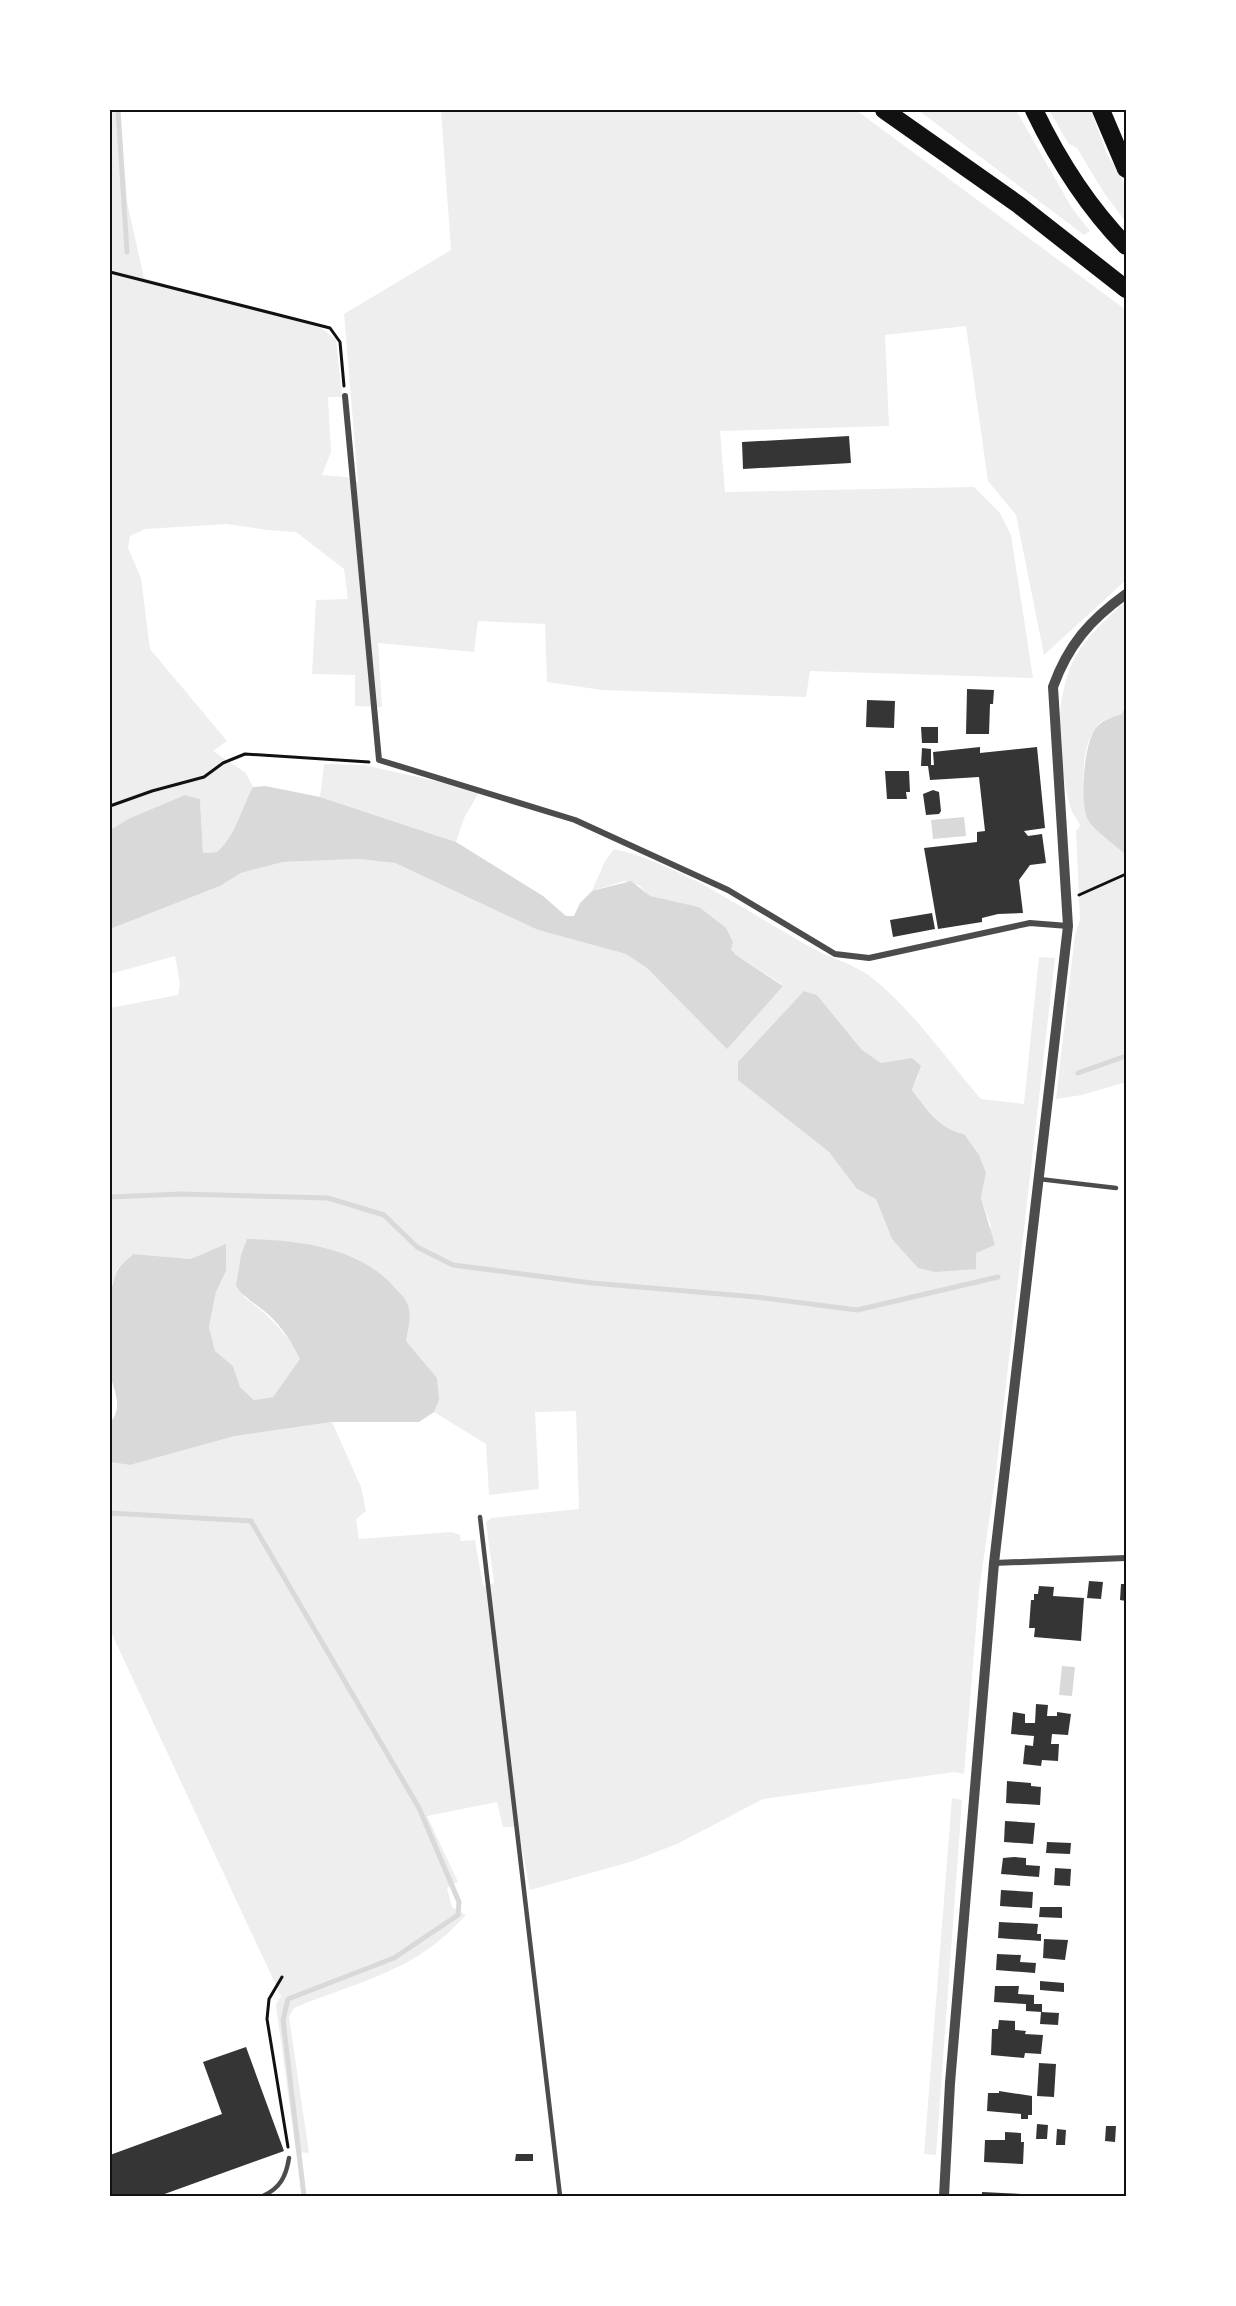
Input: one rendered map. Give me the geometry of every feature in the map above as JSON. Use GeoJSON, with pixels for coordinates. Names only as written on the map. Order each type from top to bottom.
{"type":"FeatureCollection","features":[{"type":"Feature","properties":{"kind":"highway"},"geometry":{"type":"LineString","coordinates":[[884,110],[1019,205],[1126,289]]}},
{"type":"Feature","properties":{"kind":"highway"},"geometry":{"type":"LineString","coordinates":[[1034,110],[1048,140],[1083,197],[1126,246]]}},
{"type":"Feature","properties":{"kind":"highway"},"geometry":{"type":"LineString","coordinates":[[1101,110],[1126,169]]}},
{"type":"Feature","properties":{"kind":"street"},"geometry":{"type":"LineString","coordinates":[[345,396],[375,738],[379,760],[575,820],[728,890],[835,954],[869,958],[1030,923],[1068,926]]}},
{"type":"Feature","properties":{"kind":"street"},"geometry":{"type":"LineString","coordinates":[[944,2196],[950,2074],[994,1563],[1068,926],[1053,687],[1061,663],[1081,634],[1126,594]]}},
{"type":"Feature","properties":{"kind":"street"},"geometry":{"type":"LineString","coordinates":[[994,1563],[1126,1558]]}},
{"type":"Feature","properties":{"kind":"lane"},"geometry":{"type":"LineString","coordinates":[[1039,1179],[1116,1188]]}},
{"type":"Feature","properties":{"kind":"lane"},"geometry":{"type":"LineString","coordinates":[[480,1517],[560,2196]]}},
{"type":"Feature","properties":{"kind":"lane"},"geometry":{"type":"LineString","coordinates":[[263,2196],[277,2189],[287,2173],[290,2158]]}},
{"type":"Feature","properties":{"kind":"path"},"geometry":{"type":"LineString","coordinates":[[110,272],[330,328],[340,342],[345,396]]}},
{"type":"Feature","properties":{"kind":"path"},"geometry":{"type":"LineString","coordinates":[[110,806],[152,791],[204,777],[223,763],[245,754],[375,762],[379,760]]}},
{"type":"Feature","properties":{"kind":"path"},"geometry":{"type":"LineString","coordinates":[[1067,900],[1125,875]]}},
{"type":"Feature","properties":{"kind":"path"},"geometry":{"type":"LineString","coordinates":[[282,1977],[269,1999],[267,2019],[290,2158]]}},
{"type":"Feature","properties":{"kind":"shaded area"},"geometry":{"type":"Polygon","coordinates":[[[110,110],[120,110],[127,202],[144,278],[321,328],[336,339],[342,397],[328,397],[331,452],[322,475],[346,477],[358,482],[344,314],[451,250],[441,110],[856,110],[1126,310],[1126,580],[1044,655],[1016,515],[988,481],[966,326],[885,335],[889,426],[720,431],[725,492],[974,487],[1000,513],[1011,535],[1033,678],[810,671],[806,697],[602,690],[547,682],[545,624],[478,621],[474,652],[378,643],[382,707],[355,706],[355,675],[312,674],[316,600],[348,599],[344,569],[296,532],[227,524],[145,529],[130,536],[128,548],[141,578],[150,649],[227,741],[213,751],[246,773],[253,787],[234,830],[218,852],[203,853],[200,799],[185,795],[130,818],[110,830],[110,110]]]}},
{"type":"Feature","properties":{"kind":"shaded area"},"geometry":{"type":"Polygon","coordinates":[[[918,110],[1016,110],[1072,208],[1090,231],[1084,235],[918,110]]]}},
{"type":"Feature","properties":{"kind":"shaded area"},"geometry":{"type":"Polygon","coordinates":[[[1049,110],[1091,110],[1106,152],[1126,186],[1126,222],[1104,193],[1077,148],[1068,143],[1049,110]]]}},
{"type":"Feature","properties":{"kind":"shaded area"},"geometry":{"type":"Polygon","coordinates":[[[1126,601],[1126,703],[1122,714],[1101,722],[1094,730],[1085,754],[1083,784],[1089,820],[1106,838],[1126,853],[1126,1082],[1082,1095],[1056,1099],[1075,935],[1080,920],[1076,831],[1080,826],[1070,806],[1062,768],[1061,703],[1065,683],[1081,648],[1096,629],[1126,601]]]}},
{"type":"Feature","properties":{"kind":"shaded area"},"geometry":{"type":"Polygon","coordinates":[[[1126,703],[1125,854],[1090,823],[1086,815],[1083,791],[1085,761],[1091,737],[1101,723],[1122,714],[1126,703]]]}},
{"type":"Feature","properties":{"kind":"shaded area"},"geometry":{"type":"Polygon","coordinates":[[[324,764],[364,765],[480,791],[464,818],[456,842],[320,797],[324,764]]]}},
{"type":"Feature","properties":{"kind":"shaded area"},"geometry":{"type":"Polygon","coordinates":[[[265,786],[320,797],[456,842],[543,896],[566,916],[574,916],[580,903],[592,891],[631,881],[650,896],[699,907],[726,928],[733,942],[731,949],[736,955],[783,986],[727,1049],[647,968],[626,954],[538,930],[395,863],[358,859],[283,862],[241,873],[220,886],[110,929],[110,830],[130,818],[185,795],[200,799],[203,853],[217,852],[234,830],[253,787],[265,786]]]}},
{"type":"Feature","properties":{"kind":"shaded area"},"geometry":{"type":"Polygon","coordinates":[[[964,817],[966,836],[933,839],[931,820],[964,817]]]}},
{"type":"Feature","properties":{"kind":"shaded area"},"geometry":{"type":"Polygon","coordinates":[[[614,849],[666,867],[715,891],[810,947],[865,973],[887,990],[915,1020],[981,1099],[1024,1104],[1039,957],[1055,958],[996,1472],[979,1591],[964,1774],[954,1772],[763,1799],[677,1844],[630,1862],[530,1890],[518,1827],[503,1827],[497,1802],[427,1816],[458,1882],[447,1888],[452,1907],[466,1915],[427,1950],[406,1963],[364,1982],[294,2008],[289,2017],[309,2153],[296,2152],[276,2005],[281,1996],[110,1630],[110,1462],[130,1465],[235,1436],[332,1422],[361,1487],[366,1511],[356,1519],[359,1539],[451,1532],[460,1535],[461,1541],[475,1540],[483,1586],[494,1583],[486,1522],[491,1518],[579,1509],[576,1411],[535,1412],[539,1489],[489,1495],[486,1444],[434,1412],[438,1391],[436,1382],[427,1366],[406,1341],[410,1318],[407,1303],[383,1276],[366,1264],[348,1255],[308,1244],[247,1240],[244,1297],[276,1324],[301,1358],[273,1397],[254,1400],[240,1387],[233,1366],[215,1352],[209,1327],[216,1292],[226,1271],[191,1259],[133,1254],[117,1269],[110,1290],[110,1008],[178,995],[180,984],[175,956],[110,974],[110,929],[220,886],[241,873],[283,862],[358,859],[395,863],[538,930],[626,954],[647,968],[727,1048],[783,985],[736,955],[699,907],[649,896],[639,885],[624,881],[592,891],[605,861],[614,849]],[[804,991],[738,1079],[829,1152],[857,1189],[876,1199],[892,1239],[976,1269],[976,1253],[983,1249],[991,1226],[981,1198],[986,1173],[964,1134],[947,1128],[941,1123],[928,1111],[912,1090],[919,1074],[890,1062],[881,1063],[862,1050],[817,995],[804,991]]]}},
{"type":"Feature","properties":{"kind":"shaded area"},"geometry":{"type":"Polygon","coordinates":[[[804,991],[817,995],[862,1050],[881,1063],[912,1058],[921,1066],[912,1090],[928,1111],[941,1123],[947,1128],[964,1134],[979,1155],[986,1173],[981,1198],[995,1245],[976,1253],[976,1269],[935,1272],[918,1268],[892,1239],[876,1199],[857,1189],[829,1152],[738,1080],[738,1062],[804,991]]]}},
{"type":"Feature","properties":{"kind":"shaded area"},"geometry":{"type":"Polygon","coordinates":[[[247,1239],[287,1241],[328,1249],[348,1255],[383,1276],[402,1295],[408,1305],[410,1318],[406,1341],[437,1378],[439,1400],[434,1412],[419,1422],[332,1422],[235,1436],[130,1465],[110,1462],[110,1423],[117,1410],[117,1404],[109,1361],[109,1306],[117,1271],[133,1254],[191,1259],[226,1244],[226,1271],[216,1292],[209,1327],[215,1351],[233,1366],[240,1387],[254,1400],[273,1397],[300,1359],[278,1325],[236,1286],[241,1255],[247,1239]]]}},
{"type":"Feature","properties":{"kind":"shaded area"},"geometry":{"type":"Polygon","coordinates":[[[1062,1666],[1075,1667],[1072,1696],[1059,1695],[1062,1666]]]}},
{"type":"Feature","properties":{"kind":"shaded area"},"geometry":{"type":"Polygon","coordinates":[[[952,1798],[962,1800],[936,2155],[924,2154],[952,1798]]]}},
{"type":"Feature","properties":{"kind":"building"},"geometry":{"type":"Polygon","coordinates":[[[849,436],[851,463],[743,469],[742,442],[849,436]]]}},
{"type":"Feature","properties":{"kind":"building"},"geometry":{"type":"Polygon","coordinates":[[[967,689],[994,690],[993,704],[990,704],[989,734],[966,734],[967,689]]]}},
{"type":"Feature","properties":{"kind":"building"},"geometry":{"type":"Polygon","coordinates":[[[867,700],[895,701],[894,728],[866,727],[867,700]]]}},
{"type":"Feature","properties":{"kind":"building"},"geometry":{"type":"Polygon","coordinates":[[[921,727],[938,727],[938,743],[922,743],[921,727]]]}},
{"type":"Feature","properties":{"kind":"building"},"geometry":{"type":"Polygon","coordinates":[[[980,747],[980,753],[1037,747],[1045,828],[1024,831],[1028,836],[1042,834],[1046,863],[1030,865],[1019,880],[1023,913],[998,914],[982,918],[982,922],[938,929],[924,848],[977,842],[977,832],[985,831],[979,777],[930,780],[928,766],[921,766],[922,748],[931,749],[931,765],[934,765],[933,752],[980,747]]]}},
{"type":"Feature","properties":{"kind":"building"},"geometry":{"type":"Polygon","coordinates":[[[885,771],[909,771],[910,792],[906,792],[907,799],[887,799],[885,771]]]}},
{"type":"Feature","properties":{"kind":"building"},"geometry":{"type":"Polygon","coordinates":[[[933,790],[939,792],[941,811],[939,814],[926,815],[923,794],[933,790]]]}},
{"type":"Feature","properties":{"kind":"building"},"geometry":{"type":"Polygon","coordinates":[[[932,913],[935,929],[893,937],[890,920],[932,913]]]}},
{"type":"Feature","properties":{"kind":"building"},"geometry":{"type":"Polygon","coordinates":[[[1089,1581],[1103,1582],[1101,1599],[1087,1598],[1089,1581]]]}},
{"type":"Feature","properties":{"kind":"building"},"geometry":{"type":"Polygon","coordinates":[[[1121,1584],[1126,1584],[1126,1601],[1120,1600],[1121,1584]]]}},
{"type":"Feature","properties":{"kind":"building"},"geometry":{"type":"Polygon","coordinates":[[[1039,1586],[1054,1587],[1053,1596],[1084,1598],[1081,1641],[1034,1637],[1035,1628],[1029,1628],[1031,1600],[1034,1600],[1034,1594],[1038,1594],[1039,1586]]]}},
{"type":"Feature","properties":{"kind":"building"},"geometry":{"type":"Polygon","coordinates":[[[1036,1704],[1048,1705],[1047,1716],[1057,1716],[1057,1712],[1071,1714],[1068,1735],[1052,1734],[1051,1744],[1059,1744],[1058,1761],[1042,1760],[1041,1766],[1023,1764],[1025,1745],[1033,1746],[1034,1736],[1011,1734],[1013,1712],[1025,1714],[1025,1723],[1035,1723],[1036,1704]]]}},
{"type":"Feature","properties":{"kind":"building"},"geometry":{"type":"Polygon","coordinates":[[[1007,1781],[1031,1783],[1031,1786],[1041,1787],[1040,1805],[1006,1803],[1007,1781]]]}},
{"type":"Feature","properties":{"kind":"building"},"geometry":{"type":"Polygon","coordinates":[[[1005,1821],[1035,1823],[1033,1844],[1004,1842],[1005,1821]]]}},
{"type":"Feature","properties":{"kind":"building"},"geometry":{"type":"Polygon","coordinates":[[[1047,1842],[1071,1843],[1070,1854],[1046,1853],[1047,1842]]]}},
{"type":"Feature","properties":{"kind":"building"},"geometry":{"type":"Polygon","coordinates":[[[1003,1858],[1026,1858],[1026,1865],[1040,1866],[1039,1877],[1001,1874],[1003,1858]]]}},
{"type":"Feature","properties":{"kind":"building"},"geometry":{"type":"Polygon","coordinates":[[[1055,1868],[1071,1869],[1070,1886],[1054,1885],[1055,1868]]]}},
{"type":"Feature","properties":{"kind":"building"},"geometry":{"type":"Polygon","coordinates":[[[1001,1890],[1033,1892],[1032,1908],[1000,1906],[1001,1890]]]}},
{"type":"Feature","properties":{"kind":"building"},"geometry":{"type":"Polygon","coordinates":[[[1040,1907],[1062,1907],[1062,1918],[1039,1917],[1040,1907]]]}},
{"type":"Feature","properties":{"kind":"building"},"geometry":{"type":"Polygon","coordinates":[[[999,1922],[1038,1924],[1037,1934],[1041,1934],[1041,1941],[998,1938],[999,1922]]]}},
{"type":"Feature","properties":{"kind":"building"},"geometry":{"type":"Polygon","coordinates":[[[1044,1939],[1068,1940],[1065,1960],[1043,1958],[1044,1939]]]}},
{"type":"Feature","properties":{"kind":"building"},"geometry":{"type":"Polygon","coordinates":[[[997,1954],[1021,1955],[1020,1962],[1036,1963],[1035,1973],[996,1970],[997,1954]]]}},
{"type":"Feature","properties":{"kind":"building"},"geometry":{"type":"Polygon","coordinates":[[[1040,1981],[1064,1983],[1064,1992],[1040,1990],[1040,1981]]]}},
{"type":"Feature","properties":{"kind":"building"},"geometry":{"type":"Polygon","coordinates":[[[995,1986],[1019,1986],[1018,1994],[1034,1995],[1034,2004],[1042,2004],[1042,2012],[1026,2011],[1026,2004],[994,2002],[995,1986]]]}},
{"type":"Feature","properties":{"kind":"building"},"geometry":{"type":"Polygon","coordinates":[[[1041,2012],[1059,2013],[1058,2025],[1040,2024],[1041,2012]]]}},
{"type":"Feature","properties":{"kind":"building"},"geometry":{"type":"Polygon","coordinates":[[[999,2020],[1015,2021],[1015,2030],[1026,2031],[1025,2034],[1043,2035],[1041,2054],[1025,2053],[1024,2058],[991,2055],[992,2029],[998,2029],[999,2020]]]}},
{"type":"Feature","properties":{"kind":"building"},"geometry":{"type":"Polygon","coordinates":[[[246,2047],[284,2151],[159,2196],[110,2196],[110,2155],[222,2114],[203,2062],[246,2047]]]}},
{"type":"Feature","properties":{"kind":"building"},"geometry":{"type":"Polygon","coordinates":[[[1039,2063],[1056,2064],[1054,2097],[1037,2096],[1039,2063]]]}},
{"type":"Feature","properties":{"kind":"building"},"geometry":{"type":"Polygon","coordinates":[[[999,2091],[1032,2096],[1032,2115],[1028,2115],[1028,2119],[1021,2119],[1021,2114],[987,2111],[988,2093],[999,2093],[999,2091]]]}},
{"type":"Feature","properties":{"kind":"building"},"geometry":{"type":"Polygon","coordinates":[[[1037,2124],[1048,2125],[1047,2139],[1036,2139],[1037,2124]]]}},
{"type":"Feature","properties":{"kind":"building"},"geometry":{"type":"Polygon","coordinates":[[[1106,2126],[1116,2126],[1115,2142],[1105,2141],[1106,2126]]]}},
{"type":"Feature","properties":{"kind":"building"},"geometry":{"type":"Polygon","coordinates":[[[1057,2129],[1066,2130],[1065,2145],[1056,2145],[1057,2129]]]}},
{"type":"Feature","properties":{"kind":"building"},"geometry":{"type":"Polygon","coordinates":[[[1005,2132],[1021,2133],[1021,2142],[1024,2142],[1023,2164],[984,2162],[985,2140],[1005,2140],[1005,2132]]]}},
{"type":"Feature","properties":{"kind":"building"},"geometry":{"type":"Polygon","coordinates":[[[516,2154],[533,2154],[533,2161],[515,2161],[516,2154]]]}},
{"type":"Feature","properties":{"kind":"building"},"geometry":{"type":"Polygon","coordinates":[[[982,2192],[1022,2194],[1022,2196],[982,2196],[982,2192]]]}},
{"type":"Feature","properties":{"kind":"waterway"},"geometry":{"type":"LineString","coordinates":[[118,110],[127,252]]}},
{"type":"Feature","properties":{"kind":"waterway"},"geometry":{"type":"LineString","coordinates":[[1078,1073],[1126,1056]]}},
{"type":"Feature","properties":{"kind":"waterway"},"geometry":{"type":"LineString","coordinates":[[110,1197],[181,1194],[328,1198],[384,1215],[417,1247],[453,1265],[592,1283],[756,1297],[857,1310],[998,1277]]}},
{"type":"Feature","properties":{"kind":"waterway"},"geometry":{"type":"LineString","coordinates":[[110,1513],[251,1521],[419,1808],[459,1902],[458,1915],[394,1958],[288,1999],[283,2020],[304,2196]]}}]}
